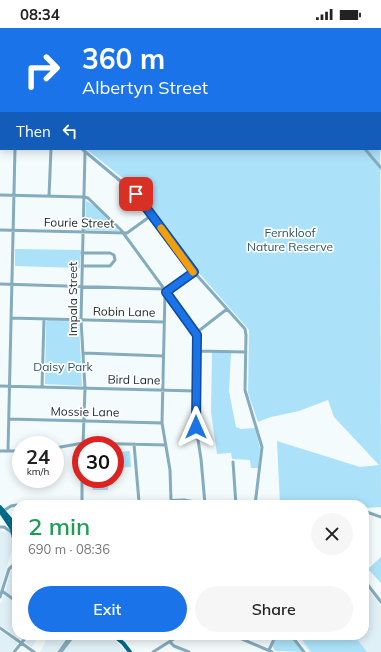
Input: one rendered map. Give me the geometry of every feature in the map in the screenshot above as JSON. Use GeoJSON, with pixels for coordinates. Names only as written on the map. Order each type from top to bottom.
{"type":"FeatureCollection","features":[{"type":"Feature","properties":{"kind":"main road"},"geometry":{"type":"LineString","coordinates":[[0,507],[12,528]]}},
{"type":"Feature","properties":{"kind":"main road"},"geometry":{"type":"LineString","coordinates":[[120,640],[131,652]]}},
{"type":"Feature","properties":{"kind":"street"},"geometry":{"type":"LineString","coordinates":[[8,451],[15,150]]}},
{"type":"Feature","properties":{"kind":"street"},"geometry":{"type":"LineString","coordinates":[[49,196],[51,150]]}},
{"type":"Feature","properties":{"kind":"street"},"geometry":{"type":"LineString","coordinates":[[366,150],[381,168]]}},
{"type":"Feature","properties":{"kind":"street"},"geometry":{"type":"LineString","coordinates":[[85,152],[136,194],[194,272],[245,329],[246,394],[262,447],[256,500]]}},
{"type":"Feature","properties":{"kind":"street","name":"Impala Street"},"geometry":{"type":"LineString","coordinates":[[83,436],[84,388],[81,286],[85,152]]}},
{"type":"Feature","properties":{"kind":"street"},"geometry":{"type":"LineString","coordinates":[[0,195],[84,197],[104,212],[124,233],[196,333],[196,427],[201,459],[204,500]]}},
{"type":"Feature","properties":{"kind":"street","name":"Fourie Street"},"geometry":{"type":"LineString","coordinates":[[0,230],[127,233],[152,215]]}},
{"type":"Feature","properties":{"kind":"street"},"geometry":{"type":"LineString","coordinates":[[82,253],[110,253],[114,255],[115,260],[110,266],[82,266]]}},
{"type":"Feature","properties":{"kind":"street"},"geometry":{"type":"LineString","coordinates":[[171,500],[170,470],[162,423],[164,305],[166,292],[194,272]]}},
{"type":"Feature","properties":{"kind":"street"},"geometry":{"type":"LineString","coordinates":[[0,284],[163,289]]}},
{"type":"Feature","properties":{"kind":"street"},"geometry":{"type":"LineString","coordinates":[[164,305],[173,302]]}},
{"type":"Feature","properties":{"kind":"street"},"geometry":{"type":"LineString","coordinates":[[196,333],[227,309]]}},
{"type":"Feature","properties":{"kind":"street","name":"Robin Lane"},"geometry":{"type":"LineString","coordinates":[[11,318],[164,322]]}},
{"type":"Feature","properties":{"kind":"street"},"geometry":{"type":"LineString","coordinates":[[42,387],[44,319]]}},
{"type":"Feature","properties":{"kind":"street"},"geometry":{"type":"LineString","coordinates":[[197,351],[246,352]]}},
{"type":"Feature","properties":{"kind":"street"},"geometry":{"type":"LineString","coordinates":[[83,353],[163,356]]}},
{"type":"Feature","properties":{"kind":"street","name":"Bird Lane"},"geometry":{"type":"LineString","coordinates":[[0,386],[196,391]]}},
{"type":"Feature","properties":{"kind":"street","name":"Mossie Lane"},"geometry":{"type":"LineString","coordinates":[[9,419],[162,423]]}},
{"type":"Feature","properties":{"kind":"street"},"geometry":{"type":"LineString","coordinates":[[124,444],[166,445]]}},
{"type":"Feature","properties":{"kind":"street"},"geometry":{"type":"LineString","coordinates":[[134,444],[138,500]]}},
{"type":"Feature","properties":{"kind":"street"},"geometry":{"type":"LineString","coordinates":[[0,451],[12,451]]}},
{"type":"Feature","properties":{"kind":"street"},"geometry":{"type":"LineString","coordinates":[[233,462],[236,500]]}},
{"type":"Feature","properties":{"kind":"street"},"geometry":{"type":"LineString","coordinates":[[82,488],[82,500]]}},
{"type":"Feature","properties":{"kind":"street"},"geometry":{"type":"LineString","coordinates":[[2,511],[12,506]]}},
{"type":"Feature","properties":{"kind":"street"},"geometry":{"type":"LineString","coordinates":[[369,512],[381,516]]}},
{"type":"Feature","properties":{"kind":"street"},"geometry":{"type":"LineString","coordinates":[[2,527],[12,532]]}},
{"type":"Feature","properties":{"kind":"street"},"geometry":{"type":"LineString","coordinates":[[0,597],[10,568],[12,566]]}},
{"type":"Feature","properties":{"kind":"street"},"geometry":{"type":"LineString","coordinates":[[369,586],[381,602]]}},
{"type":"Feature","properties":{"kind":"street"},"geometry":{"type":"LineString","coordinates":[[2,591],[12,598]]}},
{"type":"Feature","properties":{"kind":"street"},"geometry":{"type":"LineString","coordinates":[[0,628],[12,637]]}},
{"type":"Feature","properties":{"kind":"street"},"geometry":{"type":"LineString","coordinates":[[16,640],[34,652]]}},
{"type":"Feature","properties":{"kind":"street"},"geometry":{"type":"LineString","coordinates":[[14,652],[25,640]]}},
{"type":"Feature","properties":{"kind":"street"},"geometry":{"type":"LineString","coordinates":[[60,652],[67,640]]}},
{"type":"Feature","properties":{"kind":"street"},"geometry":{"type":"LineString","coordinates":[[60,652],[70,640]]}},
{"type":"Feature","properties":{"kind":"street"},"geometry":{"type":"LineString","coordinates":[[153,652],[173,640]]}},
{"type":"Feature","properties":{"kind":"street"},"geometry":{"type":"LineString","coordinates":[[245,640],[270,651],[274,640]]}},
{"type":"Feature","properties":{"kind":"street"},"geometry":{"type":"LineString","coordinates":[[296,640],[304,652]]}},
{"type":"Feature","properties":{"kind":"street"},"geometry":{"type":"LineString","coordinates":[[170,642],[174,646],[189,652]]}},
{"type":"Feature","properties":{"kind":"shaded area"},"geometry":{"type":"Polygon","coordinates":[[[0,530],[11,533],[12,550],[0,589],[0,530]]]}},
{"type":"Feature","properties":{"kind":"shaded area"},"geometry":{"type":"Polygon","coordinates":[[[12,570],[12,597],[5,592],[12,570]]]}},
{"type":"Feature","properties":{"kind":"shaded area"},"geometry":{"type":"Polygon","coordinates":[[[369,590],[381,606],[381,652],[309,652],[300,640],[369,640],[369,590]]]}},
{"type":"Feature","properties":{"kind":"shaded area"},"geometry":{"type":"Polygon","coordinates":[[[4,595],[12,601],[12,633],[0,625],[0,604],[4,595]]]}},
{"type":"Feature","properties":{"kind":"shaded area"},"geometry":{"type":"Polygon","coordinates":[[[0,631],[18,643],[11,652],[0,652],[0,631]]]}},
{"type":"Feature","properties":{"kind":"shaded area"},"geometry":{"type":"Polygon","coordinates":[[[26,640],[36,640],[32,647],[25,642],[26,640]]]}},
{"type":"Feature","properties":{"kind":"shaded area"},"geometry":{"type":"Polygon","coordinates":[[[45,640],[65,640],[57,652],[40,652],[46,641],[45,640]]]}},
{"type":"Feature","properties":{"kind":"shaded area"},"geometry":{"type":"Polygon","coordinates":[[[71,640],[114,640],[127,652],[63,652],[71,640]]]}},
{"type":"Feature","properties":{"kind":"green space","name":"Fernkloof Nature Reserve"},"geometry":{"type":"Polygon","coordinates":[[[87,150],[380,150],[381,507],[369,508],[369,500],[280,500],[277,441],[360,467],[379,465],[334,417],[328,400],[299,411],[271,417],[258,422],[248,393],[249,330],[198,272],[139,191],[87,150]]]}},
{"type":"Feature","properties":{"kind":"green space"},"geometry":{"type":"Polygon","coordinates":[[[87,201],[100,210],[119,231],[85,230],[87,201]]]}},
{"type":"Feature","properties":{"kind":"green space"},"geometry":{"type":"Polygon","coordinates":[[[15,249],[81,250],[80,268],[15,266],[15,249]]]}},
{"type":"Feature","properties":{"kind":"green space","name":"Daisy Park"},"geometry":{"type":"Polygon","coordinates":[[[48,320],[79,322],[82,386],[45,384],[46,322],[48,320]]]}},
{"type":"Feature","properties":{"kind":"green space"},"geometry":{"type":"Polygon","coordinates":[[[212,352],[231,353],[229,391],[236,427],[241,429],[255,428],[260,448],[258,468],[251,468],[250,460],[232,459],[231,453],[217,454],[211,412],[212,352]]]}},
{"type":"Feature","properties":{"kind":"green space"},"geometry":{"type":"Polygon","coordinates":[[[124,451],[130,451],[131,467],[124,467],[124,451]]]}},
{"type":"Feature","properties":{"kind":"green space"},"geometry":{"type":"Polygon","coordinates":[[[93,488],[108,488],[108,490],[93,490],[93,488]]]}},
{"type":"Feature","properties":{"kind":"green space"},"geometry":{"type":"Polygon","coordinates":[[[381,557],[381,583],[369,570],[369,568],[381,557]]]}},
{"type":"Feature","properties":{"kind":"green space"},"geometry":{"type":"Polygon","coordinates":[[[274,640],[294,640],[303,652],[275,651],[272,645],[274,640]]]}},
{"type":"Feature","properties":{"kind":"green space"},"geometry":{"type":"Polygon","coordinates":[[[303,640],[358,640],[367,652],[311,652],[303,640]]]}},
{"type":"Feature","properties":{"kind":"slow traffic"},"geometry":{"type":"LineString","coordinates":[[161,228],[193,272]]}},
{"type":"Feature","properties":{"kind":"route"},"geometry":{"type":"LineString","coordinates":[[136,194],[194,272],[166,292],[197,335],[196,427]]}}]}
